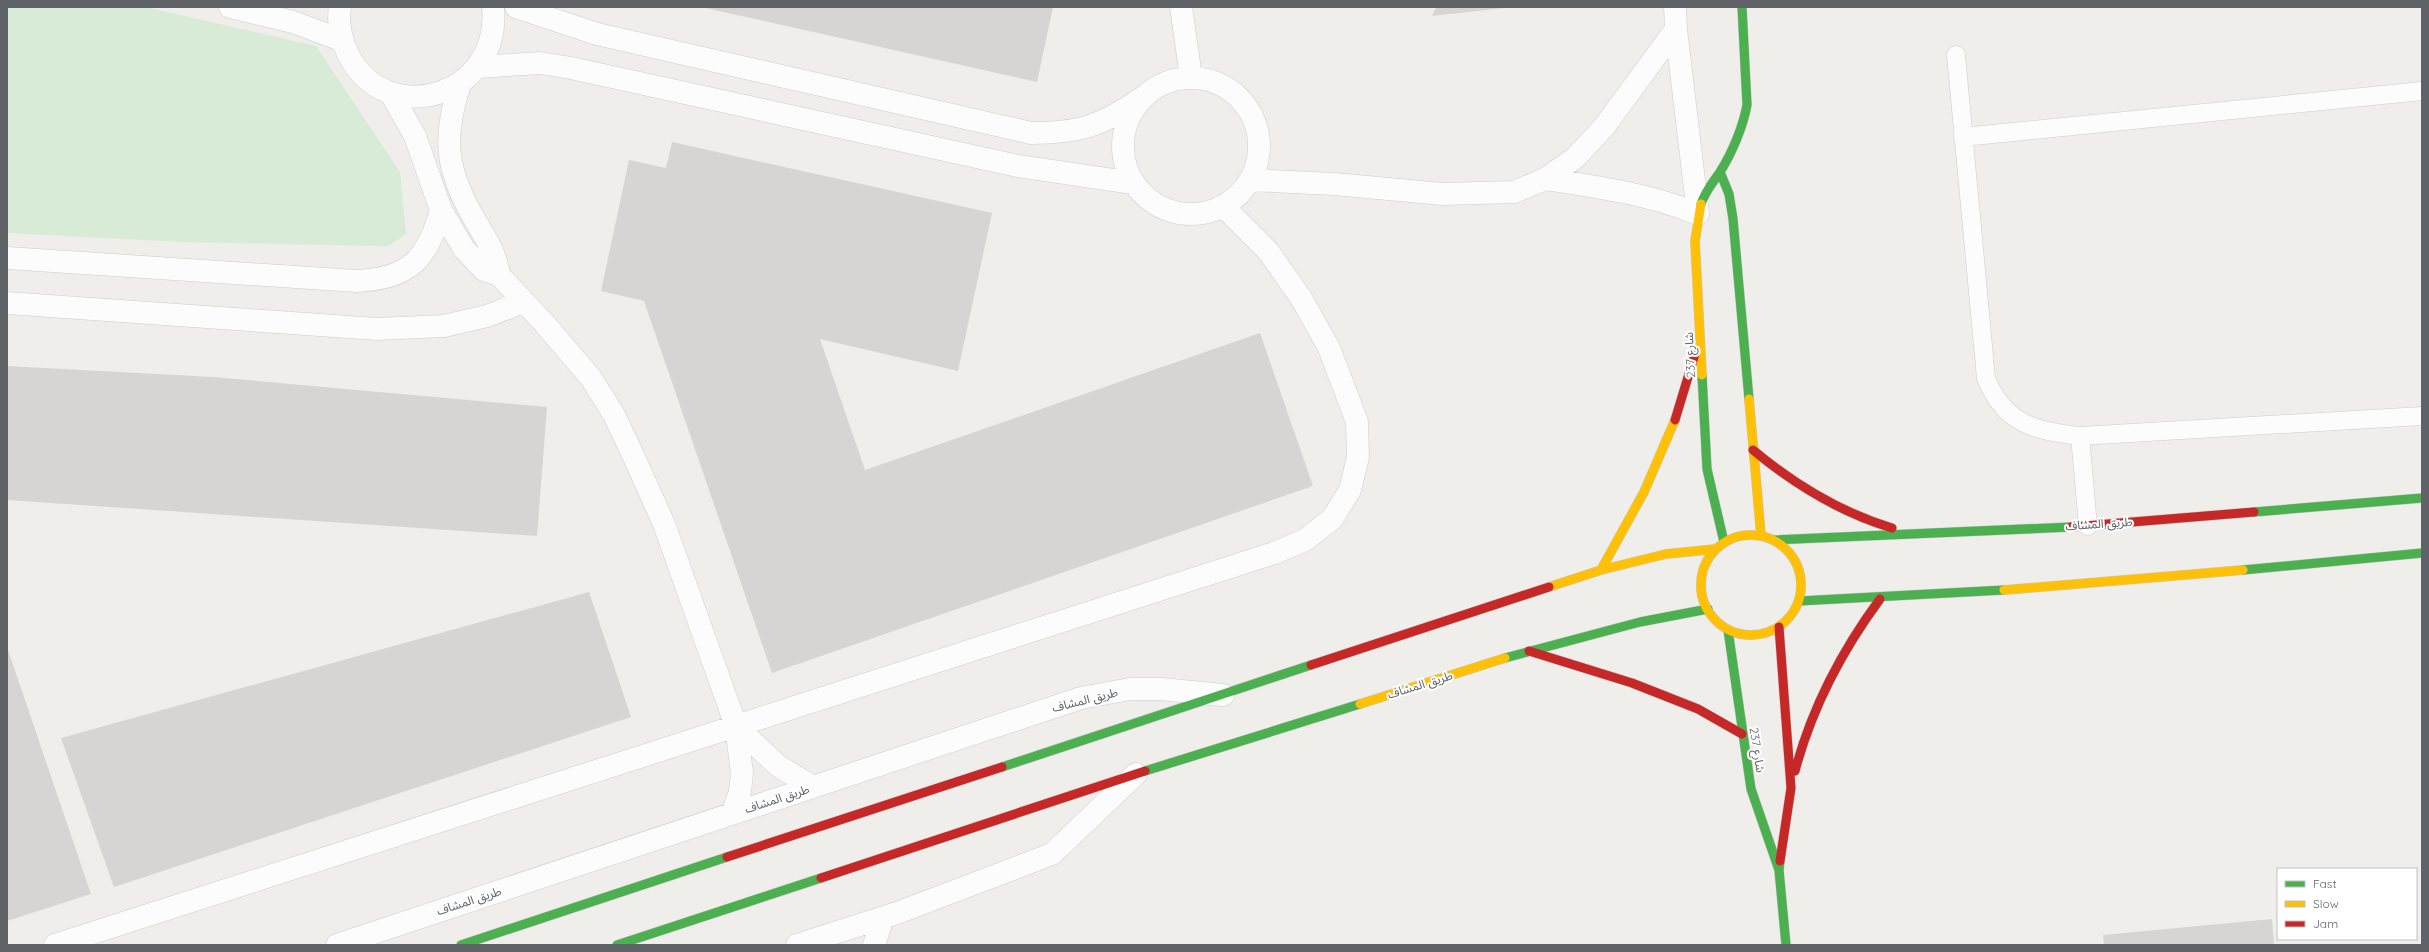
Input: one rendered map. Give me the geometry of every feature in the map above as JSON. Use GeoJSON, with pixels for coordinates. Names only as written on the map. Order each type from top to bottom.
{"type":"FeatureCollection","features":[{"type":"Feature","properties":{"kind":"street"},"geometry":{"type":"LineString","coordinates":[[230,7],[293,22],[341,40]]}},
{"type":"Feature","properties":{"kind":"street"},"geometry":{"type":"LineString","coordinates":[[340,7],[339,16],[341,40],[352,63],[368,80],[390,92],[414,97],[438,94],[460,84],[478,67],[490,46],[494,21],[493,7]]}},
{"type":"Feature","properties":{"kind":"street"},"geometry":{"type":"LineString","coordinates":[[516,7],[597,34],[1031,133],[1060,133],[1088,128],[1114,116],[1155,87],[1172,80],[1191,77],[1209,79],[1226,87],[1239,97],[1250,112],[1257,128],[1259,146],[1257,164],[1250,180],[1243,190],[1224,206],[1208,213],[1174,213],[1158,206],[1144,196],[1133,183],[1126,167],[1122,149],[1124,131],[1130,114],[1140,99]]}},
{"type":"Feature","properties":{"kind":"street"},"geometry":{"type":"LineString","coordinates":[[1181,7],[1191,77]]}},
{"type":"Feature","properties":{"kind":"street"},"geometry":{"type":"LineString","coordinates":[[1545,178],[1623,191],[1671,204],[1698,214],[1676,29],[1675,7]]}},
{"type":"Feature","properties":{"kind":"street","name":"شارع 237"},"geometry":{"type":"LineString","coordinates":[[1724,542],[1714,506],[1707,468],[1695,241],[1698,214],[1706,190],[1720,172],[1744,120],[1747,105],[1742,7]]}},
{"type":"Feature","properties":{"kind":"street"},"geometry":{"type":"LineString","coordinates":[[1250,180],[1334,184],[1443,194],[1514,192],[1545,178],[1575,158],[1604,127],[1676,29]]}},
{"type":"Feature","properties":{"kind":"street"},"geometry":{"type":"LineString","coordinates":[[478,67],[540,63],[571,68],[1018,166],[1133,183]]}},
{"type":"Feature","properties":{"kind":"street"},"geometry":{"type":"LineString","coordinates":[[460,84],[450,129],[450,164],[463,200],[494,250],[499,275]]}},
{"type":"Feature","properties":{"kind":"street"},"geometry":{"type":"LineString","coordinates":[[390,92],[415,136],[441,210],[464,249],[484,270],[499,275],[591,378],[614,414],[664,524],[736,726],[742,773],[740,792],[732,814]]}},
{"type":"Feature","properties":{"kind":"street"},"geometry":{"type":"LineString","coordinates":[[1720,172],[1726,183],[1733,216],[1761,535]]}},
{"type":"Feature","properties":{"kind":"street"},"geometry":{"type":"LineString","coordinates":[[55,945],[1274,553],[1305,540],[1332,519],[1350,490],[1358,457],[1357,422],[1329,348],[1302,298],[1268,251],[1224,206]]}},
{"type":"Feature","properties":{"kind":"street"},"geometry":{"type":"LineString","coordinates":[[7,258],[356,281],[380,280],[402,272],[421,257],[434,237],[441,210]]}},
{"type":"Feature","properties":{"kind":"street"},"geometry":{"type":"LineString","coordinates":[[7,304],[377,329],[444,326],[487,316],[523,302]]}},
{"type":"Feature","properties":{"kind":"street"},"geometry":{"type":"LineString","coordinates":[[1601,570],[1641,502],[1662,456],[1678,416],[1700,333]]}},
{"type":"Feature","properties":{"kind":"street"},"geometry":{"type":"LineString","coordinates":[[1753,450],[1792,482],[1835,507],[1874,524],[1909,533]]}},
{"type":"Feature","properties":{"kind":"street","name":"طريق المشاف"},"geometry":{"type":"LineString","coordinates":[[1775,540],[2088,526],[2273,509],[2422,498]]}},
{"type":"Feature","properties":{"kind":"street"},"geometry":{"type":"LineString","coordinates":[[1748,534],[1761,535],[1775,540],[1789,551],[1798,566],[1802,584],[1800,601],[1791,616],[1779,627],[1753,635],[1728,630],[1716,621],[1708,609],[1703,597],[1702,578],[1708,560],[1716,549],[1724,542],[1748,534]]}},
{"type":"Feature","properties":{"kind":"street","name":"طريق المشاف"},"geometry":{"type":"LineString","coordinates":[[461,945],[1601,570],[1666,554],[1716,549]]}},
{"type":"Feature","properties":{"kind":"street"},"geometry":{"type":"LineString","coordinates":[[1800,601],[1880,599],[2063,586],[2422,553]]}},
{"type":"Feature","properties":{"kind":"street"},"geometry":{"type":"LineString","coordinates":[[1791,788],[1800,747],[1832,668],[1854,632],[1880,599]]}},
{"type":"Feature","properties":{"kind":"street","name":"طريق المشاف"},"geometry":{"type":"LineString","coordinates":[[617,945],[1136,774],[1528,651],[1648,620],[1708,609]]}},
{"type":"Feature","properties":{"kind":"street","name":"شارع 237"},"geometry":{"type":"LineString","coordinates":[[1779,627],[1791,788],[1779,870],[1786,945]]}},
{"type":"Feature","properties":{"kind":"street","name":"شارع 237"},"geometry":{"type":"LineString","coordinates":[[1728,630],[1751,789],[1761,823],[1779,870]]}},
{"type":"Feature","properties":{"kind":"street"},"geometry":{"type":"LineString","coordinates":[[1528,651],[1632,683],[1698,709],[1742,734]]}},
{"type":"Feature","properties":{"kind":"street","name":"طريق المشاف"},"geometry":{"type":"LineString","coordinates":[[337,945],[1081,698],[1130,689],[1161,689],[1223,695]]}},
{"type":"Feature","properties":{"kind":"street"},"geometry":{"type":"LineString","coordinates":[[736,726],[777,764],[813,787]]}},
{"type":"Feature","properties":{"kind":"street","name":"طريق المشاف"},"geometry":{"type":"LineString","coordinates":[[796,945],[883,918],[1052,854],[1136,774]]}},
{"type":"Feature","properties":{"kind":"street"},"geometry":{"type":"LineString","coordinates":[[874,945],[883,918]]}},
{"type":"Feature","properties":{"kind":"lane"},"geometry":{"type":"LineString","coordinates":[[1956,55],[1986,378],[1993,396],[2005,411],[2022,423],[2061,434],[2080,436],[2422,416]]}},
{"type":"Feature","properties":{"kind":"lane"},"geometry":{"type":"LineString","coordinates":[[1964,137],[2422,91]]}},
{"type":"Feature","properties":{"kind":"lane"},"geometry":{"type":"LineString","coordinates":[[2080,436],[2088,526]]}},
{"type":"Feature","properties":{"kind":"green space"},"geometry":{"type":"Polygon","coordinates":[[[7,7],[145,7],[316,46],[400,172],[406,234],[388,246],[183,242],[7,233],[7,7]]]}},
{"type":"Feature","properties":{"kind":"building"},"geometry":{"type":"Polygon","coordinates":[[[701,7],[1053,7],[1037,82],[701,7]]]}},
{"type":"Feature","properties":{"kind":"building"},"geometry":{"type":"Polygon","coordinates":[[[1436,7],[1505,7],[1505,8],[1432,16],[1436,7]]]}},
{"type":"Feature","properties":{"kind":"building"},"geometry":{"type":"Polygon","coordinates":[[[672,142],[992,213],[958,371],[820,339],[865,470],[1260,333],[1313,486],[772,673],[644,301],[601,291],[629,160],[666,168],[672,142]]]}},
{"type":"Feature","properties":{"kind":"building"},"geometry":{"type":"Polygon","coordinates":[[[7,366],[213,377],[547,407],[537,536],[7,500],[7,366]]]}},
{"type":"Feature","properties":{"kind":"building"},"geometry":{"type":"Polygon","coordinates":[[[589,592],[631,717],[114,887],[61,738],[589,592]]]}},
{"type":"Feature","properties":{"kind":"building"},"geometry":{"type":"Polygon","coordinates":[[[7,647],[91,894],[7,921],[7,647]]]}},
{"type":"Feature","properties":{"kind":"building"},"geometry":{"type":"Polygon","coordinates":[[[2272,919],[2274,945],[2104,945],[2103,935],[2272,919]]]}},
{"type":"Feature","properties":{"kind":"traffic: fast"},"geometry":{"type":"LineString","coordinates":[[1701,204],[1707,191],[1729,157],[1740,131],[1747,105],[1742,7]]}},
{"type":"Feature","properties":{"kind":"traffic: fast"},"geometry":{"type":"LineString","coordinates":[[1720,172],[1729,194],[1733,219],[1749,399]]}},
{"type":"Feature","properties":{"kind":"traffic: fast"},"geometry":{"type":"LineString","coordinates":[[1702,375],[1707,469],[1724,542]]}},
{"type":"Feature","properties":{"kind":"traffic: fast"},"geometry":{"type":"LineString","coordinates":[[2254,512],[2422,498]]}},
{"type":"Feature","properties":{"kind":"traffic: fast"},"geometry":{"type":"LineString","coordinates":[[1775,540],[2071,527]]}},
{"type":"Feature","properties":{"kind":"traffic: fast"},"geometry":{"type":"LineString","coordinates":[[2243,570],[2422,553]]}},
{"type":"Feature","properties":{"kind":"traffic: fast"},"geometry":{"type":"LineString","coordinates":[[1799,601],[2004,590]]}},
{"type":"Feature","properties":{"kind":"traffic: fast"},"geometry":{"type":"LineString","coordinates":[[1505,658],[1640,622],[1708,609]]}},
{"type":"Feature","properties":{"kind":"traffic: fast"},"geometry":{"type":"LineString","coordinates":[[1728,630],[1751,789],[1779,870]]}},
{"type":"Feature","properties":{"kind":"traffic: fast"},"geometry":{"type":"LineString","coordinates":[[1002,767],[1311,665]]}},
{"type":"Feature","properties":{"kind":"traffic: fast"},"geometry":{"type":"LineString","coordinates":[[1145,771],[1360,704]]}},
{"type":"Feature","properties":{"kind":"traffic: fast"},"geometry":{"type":"LineString","coordinates":[[461,945],[727,857]]}},
{"type":"Feature","properties":{"kind":"traffic: fast"},"geometry":{"type":"LineString","coordinates":[[1780,861],[1779,870],[1786,945]]}},
{"type":"Feature","properties":{"kind":"traffic: fast"},"geometry":{"type":"LineString","coordinates":[[617,945],[821,878]]}},
{"type":"Feature","properties":{"kind":"traffic: slow"},"geometry":{"type":"LineString","coordinates":[[1701,204],[1695,241],[1702,375]]}},
{"type":"Feature","properties":{"kind":"traffic: slow"},"geometry":{"type":"LineString","coordinates":[[1749,399],[1761,535]]}},
{"type":"Feature","properties":{"kind":"traffic: slow"},"geometry":{"type":"LineString","coordinates":[[1601,570],[1644,492],[1675,420]]}},
{"type":"Feature","properties":{"kind":"traffic: slow"},"geometry":{"type":"LineString","coordinates":[[1751,535],[1761,536],[1779,543],[1793,557],[1800,575],[1801,585],[1800,595],[1793,613],[1779,627],[1761,634],[1751,635],[1741,634],[1723,627],[1709,613],[1702,595],[1701,585],[1702,575],[1709,557],[1723,543],[1741,536],[1751,535]]}},
{"type":"Feature","properties":{"kind":"traffic: slow"},"geometry":{"type":"LineString","coordinates":[[1549,587],[1601,570],[1666,554],[1716,549]]}},
{"type":"Feature","properties":{"kind":"traffic: slow"},"geometry":{"type":"LineString","coordinates":[[2004,590],[2243,570]]}},
{"type":"Feature","properties":{"kind":"traffic: slow"},"geometry":{"type":"LineString","coordinates":[[1360,704],[1505,658]]}},
{"type":"Feature","properties":{"kind":"traffic: jam"},"geometry":{"type":"LineString","coordinates":[[1675,420],[1695,354]]}},
{"type":"Feature","properties":{"kind":"traffic: jam"},"geometry":{"type":"LineString","coordinates":[[1753,450],[1785,475],[1818,496],[1854,514],[1892,528]]}},
{"type":"Feature","properties":{"kind":"traffic: jam"},"geometry":{"type":"LineString","coordinates":[[2071,527],[2254,512]]}},
{"type":"Feature","properties":{"kind":"traffic: jam"},"geometry":{"type":"LineString","coordinates":[[1311,665],[1549,587]]}},
{"type":"Feature","properties":{"kind":"traffic: jam"},"geometry":{"type":"LineString","coordinates":[[1795,771],[1810,725],[1829,681],[1853,639],[1880,599]]}},
{"type":"Feature","properties":{"kind":"traffic: jam"},"geometry":{"type":"LineString","coordinates":[[1779,627],[1791,788],[1780,861]]}},
{"type":"Feature","properties":{"kind":"traffic: jam"},"geometry":{"type":"LineString","coordinates":[[1529,651],[1632,683],[1698,709],[1742,734]]}},
{"type":"Feature","properties":{"kind":"traffic: jam"},"geometry":{"type":"LineString","coordinates":[[727,857],[1002,767]]}},
{"type":"Feature","properties":{"kind":"traffic: jam"},"geometry":{"type":"LineString","coordinates":[[821,878],[1145,771]]}}]}
